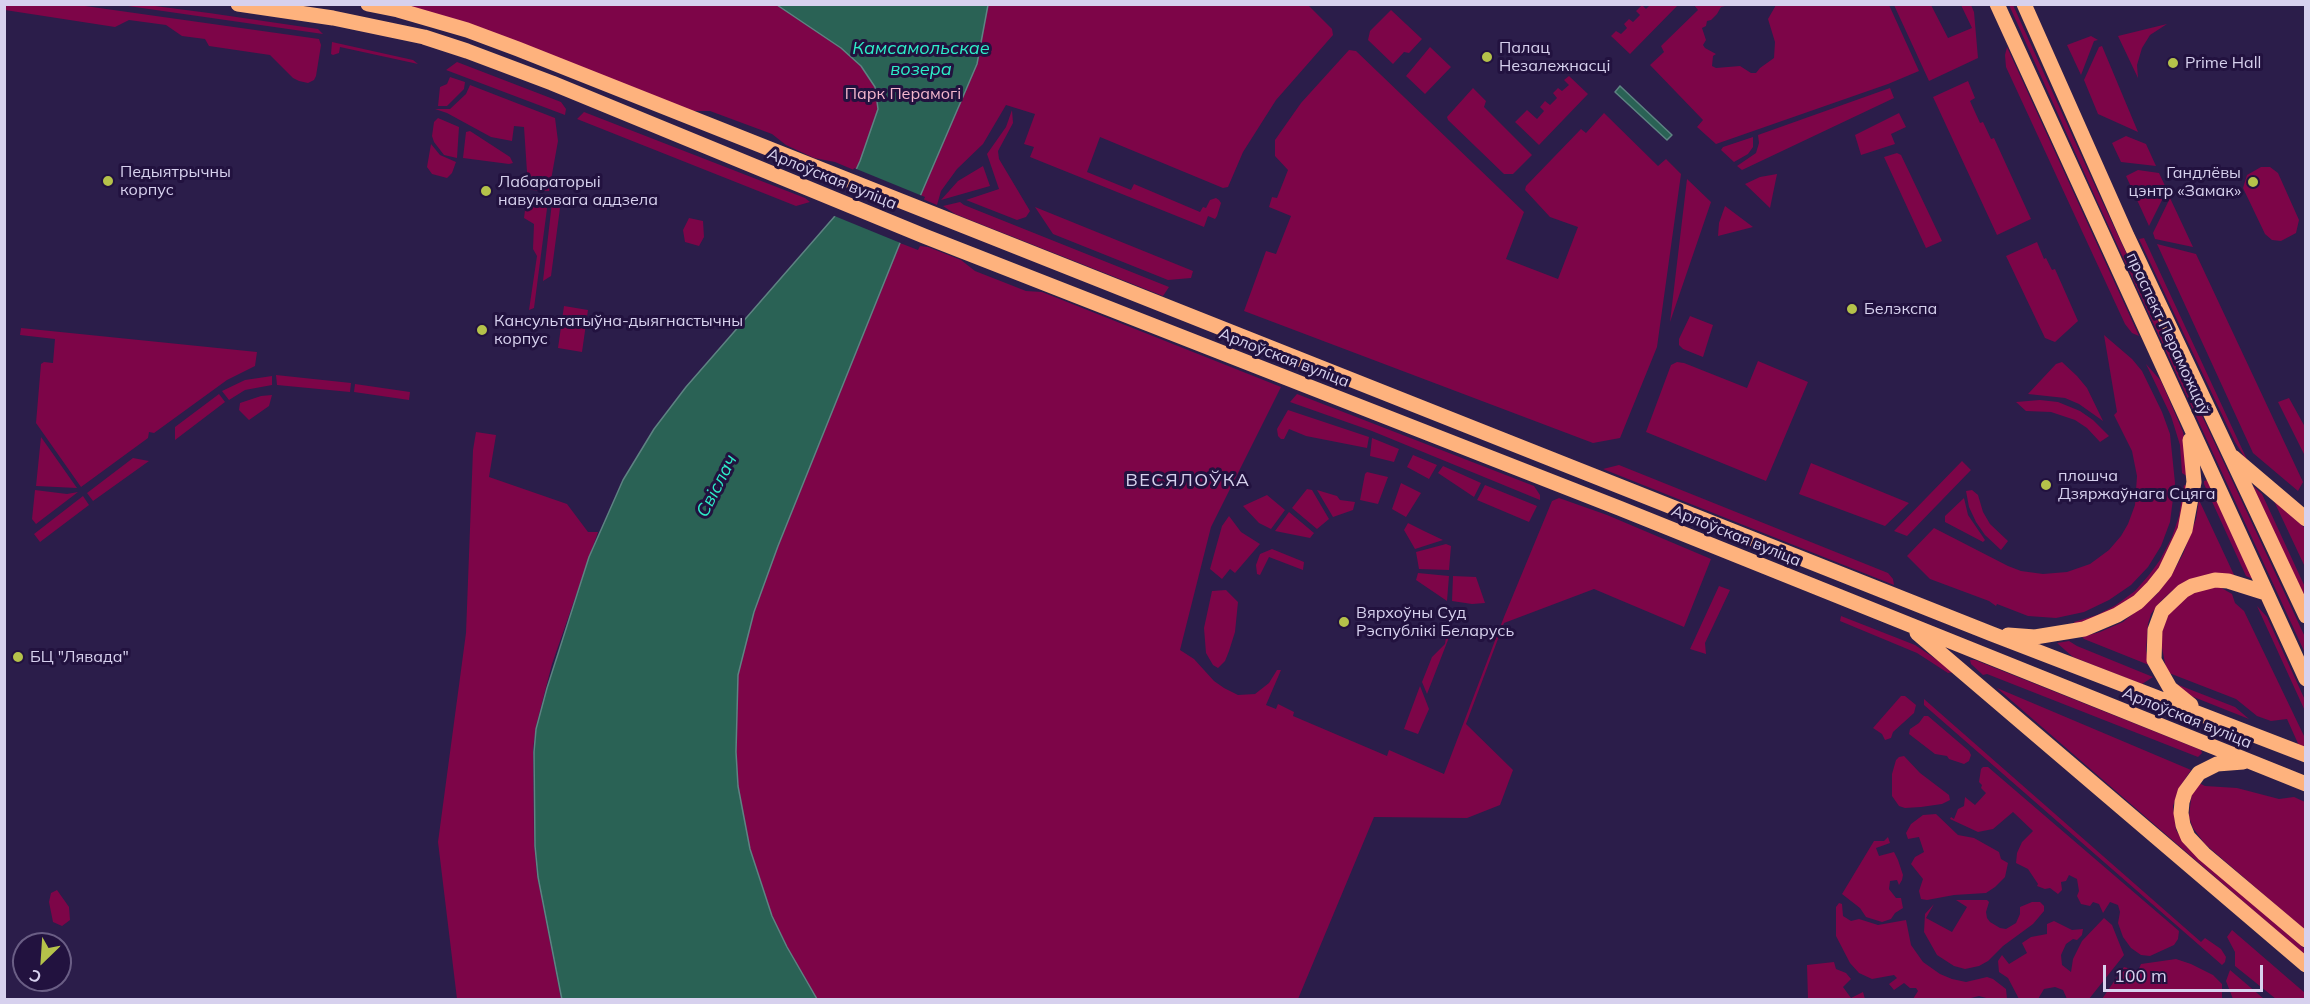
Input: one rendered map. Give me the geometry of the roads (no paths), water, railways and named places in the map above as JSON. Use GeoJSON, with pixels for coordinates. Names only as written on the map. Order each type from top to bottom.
{"type":"FeatureCollection","features":[{"type":"Feature","properties":{"kind":"main road","name":"Арлоўская вуліца"},"geometry":{"type":"LineString","coordinates":[[238,4],[333,18],[424,37],[552,83],[924,236],[1723,550],[2306,784]]}},
{"type":"Feature","properties":{"kind":"main road","name":"Арлоўская вуліца"},"geometry":{"type":"LineString","coordinates":[[368,4],[398,10],[467,30],[569,69],[1992,634],[2306,755]]}},
{"type":"Feature","properties":{"kind":"main road","name":"праспект Пераможцаў"},"geometry":{"type":"LineString","coordinates":[[1997,4],[2306,679]]}},
{"type":"Feature","properties":{"kind":"main road","name":"праспект Пераможцаў"},"geometry":{"type":"LineString","coordinates":[[2024,4],[2078,128],[2306,616]]}},
{"type":"Feature","properties":{"kind":"main road"},"geometry":{"type":"LineString","coordinates":[[552,83],[566,81],[570,74],[569,69]]}},
{"type":"Feature","properties":{"kind":"main road"},"geometry":{"type":"LineString","coordinates":[[1291,379],[1296,358]]}},
{"type":"Feature","properties":{"kind":"main road"},"geometry":{"type":"LineString","coordinates":[[1992,634],[2034,637],[2084,629],[2117,615],[2138,602],[2153,587],[2165,572],[2175,553],[2185,530],[2191,507],[2194,469],[2187,420]]}},
{"type":"Feature","properties":{"kind":"main road"},"geometry":{"type":"LineString","coordinates":[[2228,453],[2306,519]]}},
{"type":"Feature","properties":{"kind":"main road"},"geometry":{"type":"LineString","coordinates":[[1723,550],[1732,530]]}},
{"type":"Feature","properties":{"kind":"main road"},"geometry":{"type":"LineString","coordinates":[[2211,718],[2183,701],[2162,677],[2154,660],[2153,644],[2158,618],[2172,600],[2183,591],[2215,580],[2228,581],[2266,593]]}},
{"type":"Feature","properties":{"kind":"main road"},"geometry":{"type":"LineString","coordinates":[[1908,625],[2306,965]]}},
{"type":"Feature","properties":{"kind":"main road"},"geometry":{"type":"LineString","coordinates":[[2250,762],[2227,761],[2199,773],[2192,781],[2182,802],[2183,825],[2188,837],[2204,854],[2306,940]]}},
{"type":"Feature","properties":{"kind":"water"},"geometry":{"type":"Polygon","coordinates":[[[777,5],[988,5],[977,64],[900,243],[778,546],[754,612],[738,675],[736,752],[738,786],[750,849],[772,916],[817,999],[562,1000],[538,877],[535,846],[534,752],[536,729],[547,688],[589,557],[623,480],[654,429],[686,387],[835,216],[860,161],[878,109],[875,87],[861,66],[841,48],[777,5]]]}},
{"type":"Feature","properties":{"kind":"water"},"geometry":{"type":"Polygon","coordinates":[[[1620,86],[1672,135],[1667,140],[1615,92],[1620,86]]]}},
{"type":"Feature","properties":{"kind":"place","name":"Палац Незалежнасці"},"geometry":{"type":"Point","coordinates":[1487,57]}},
{"type":"Feature","properties":{"kind":"place","name":"Prime Hall"},"geometry":{"type":"Point","coordinates":[2173,63]}},
{"type":"Feature","properties":{"kind":"place","name":"Педыятрычны корпус"},"geometry":{"type":"Point","coordinates":[108,181]}},
{"type":"Feature","properties":{"kind":"place","name":"Гандлёвы цэнтр «Замак»"},"geometry":{"type":"Point","coordinates":[2253,182]}},
{"type":"Feature","properties":{"kind":"place","name":"Лабараторыі навуковага аддзела"},"geometry":{"type":"Point","coordinates":[486,191]}},
{"type":"Feature","properties":{"kind":"place","name":"Белэкспа"},"geometry":{"type":"Point","coordinates":[1852,309]}},
{"type":"Feature","properties":{"kind":"place","name":"Кансультатыўна-дыягнастычны корпус"},"geometry":{"type":"Point","coordinates":[482,330]}},
{"type":"Feature","properties":{"kind":"place","name":"плошча Дзяржаўнага Сцяга"},"geometry":{"type":"Point","coordinates":[2046,485]}},
{"type":"Feature","properties":{"kind":"place","name":"Вярхоўны Суд Рэспублікі Беларусь"},"geometry":{"type":"Point","coordinates":[1344,622]}},
{"type":"Feature","properties":{"kind":"place","name":"БЦ \"Лявада\""},"geometry":{"type":"Point","coordinates":[18,657]}},
{"type":"Feature","properties":{"kind":"district","name":"ВЕСЯЛОЎКА"},"geometry":{"type":"Point","coordinates":[1188,481]}},
{"type":"Feature","properties":{"kind":"water label","name":"Камсамольскае возера"},"geometry":{"type":"Point","coordinates":[921,59]}},
{"type":"Feature","properties":{"kind":"water label","name":"Свіслач"},"geometry":{"type":"Point","coordinates":[717,486]}},
{"type":"Feature","properties":{"kind":"park label","name":"Парк Перамогі"},"geometry":{"type":"Point","coordinates":[903,94]}}]}
